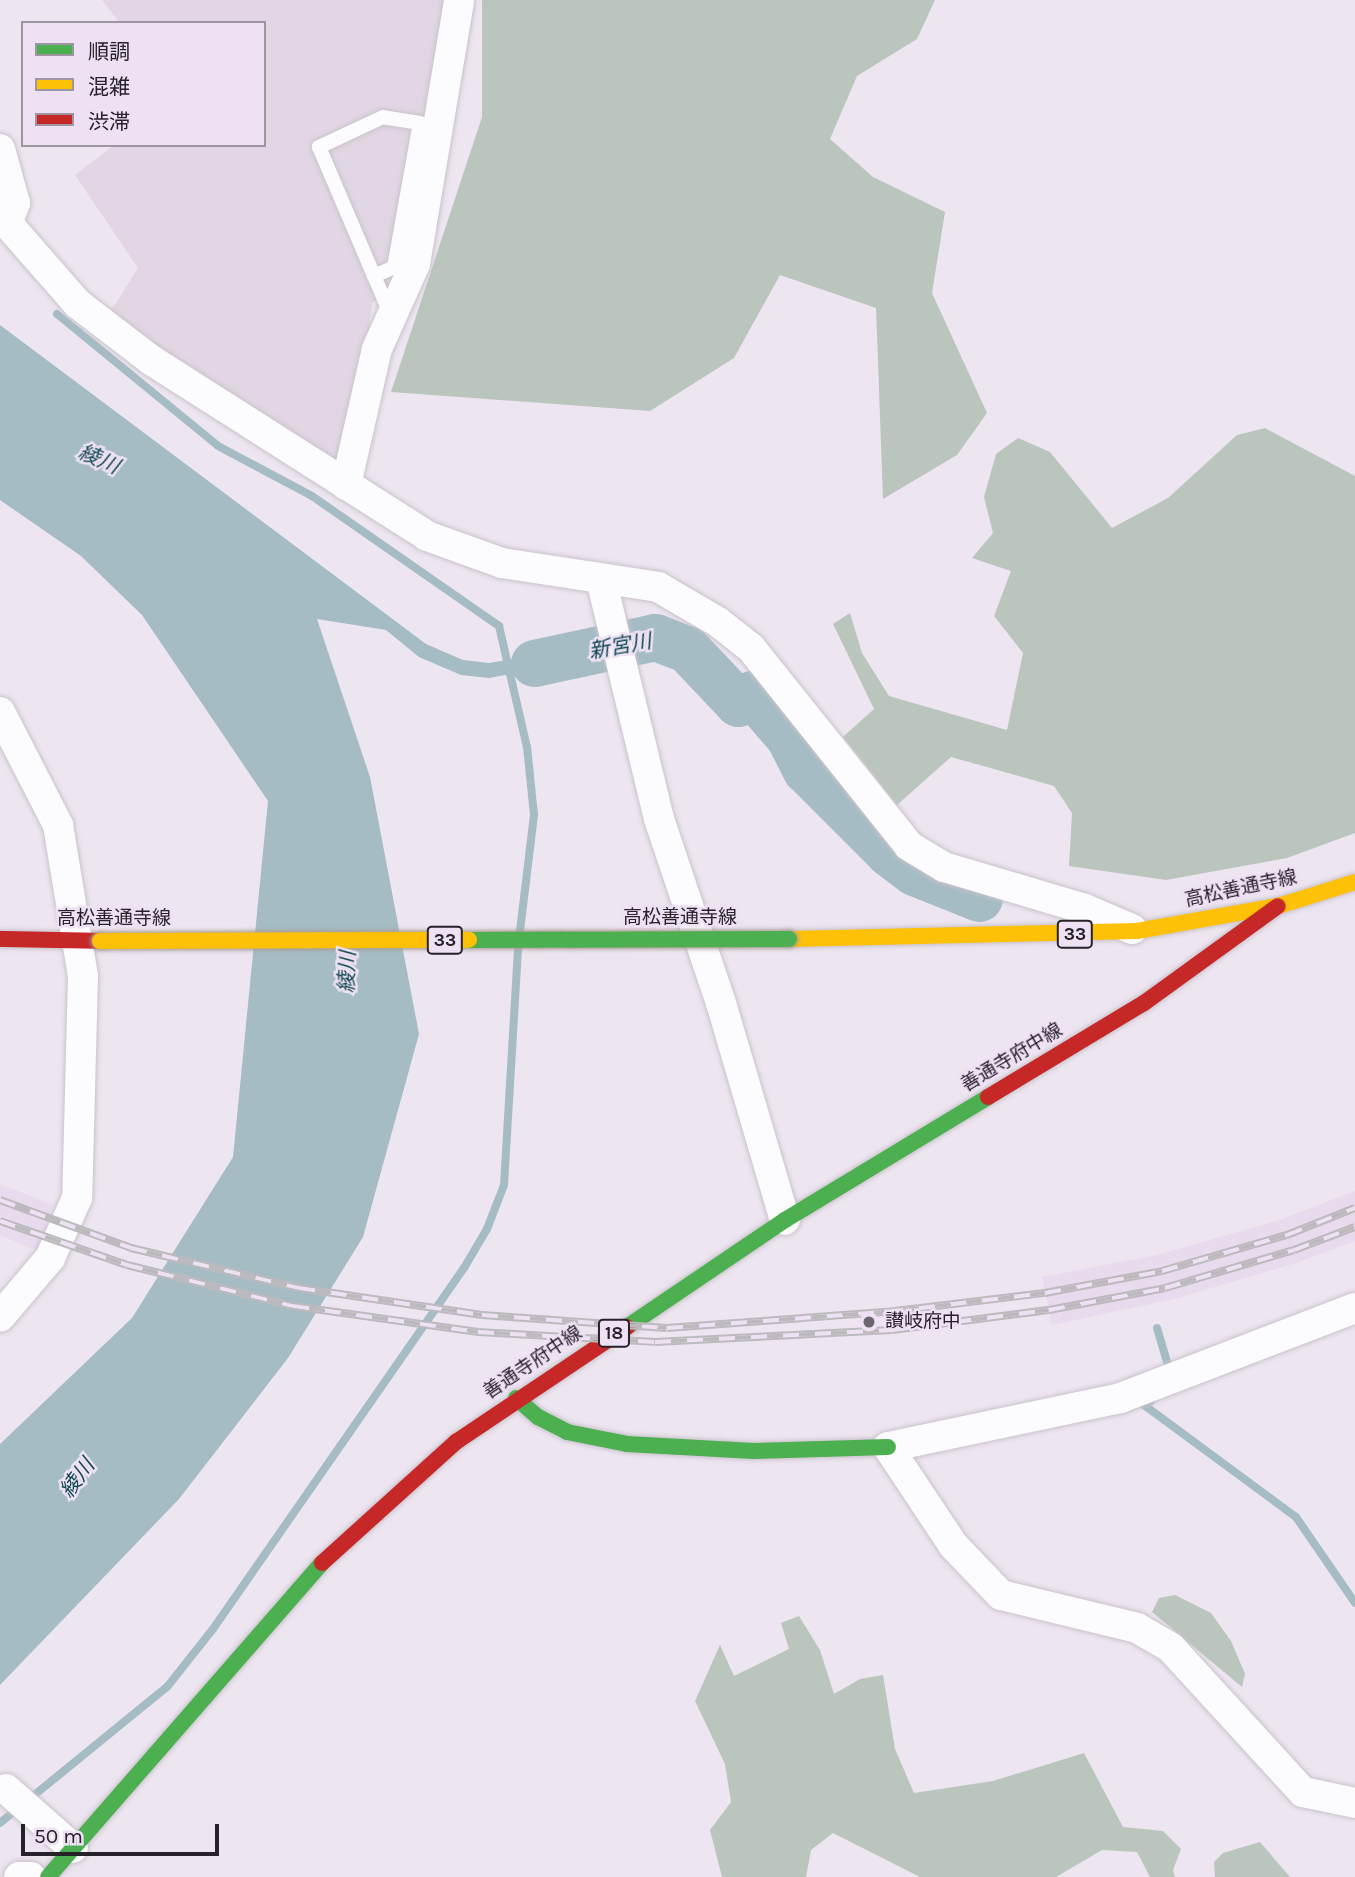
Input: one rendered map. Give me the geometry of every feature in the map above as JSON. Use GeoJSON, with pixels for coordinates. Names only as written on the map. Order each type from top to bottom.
{"type":"FeatureCollection","features":[{"type":"Feature","properties":{"kind":"main road","name":"高松善通寺線"},"geometry":{"type":"LineString","coordinates":[[0,939],[1146,939],[1278,906],[1355,882]]}},
{"type":"Feature","properties":{"kind":"main road","name":"善通寺府中線"},"geometry":{"type":"LineString","coordinates":[[48,1877],[340,1543],[456,1442],[516,1398],[785,1220],[1162,991],[1278,906]]}},
{"type":"Feature","properties":{"kind":"main road"},"geometry":{"type":"LineString","coordinates":[[1162,991],[1167,980],[1166,966]]}},
{"type":"Feature","properties":{"kind":"main road"},"geometry":{"type":"LineString","coordinates":[[516,1398],[538,1417],[567,1432],[627,1444],[754,1451],[888,1447]]}},
{"type":"Feature","properties":{"kind":"street"},"geometry":{"type":"LineString","coordinates":[[346,485],[371,373],[391,317],[415,264],[424,225],[459,0]]}},
{"type":"Feature","properties":{"kind":"street"},"geometry":{"type":"LineString","coordinates":[[0,149],[15,204],[4,220],[78,304],[220,407],[427,536],[502,563],[658,587],[718,622],[751,649],[909,846],[944,867],[1085,909],[1146,939]]}},
{"type":"Feature","properties":{"kind":"street"},"geometry":{"type":"LineString","coordinates":[[601,579],[659,819],[721,1003],[785,1220]]}},
{"type":"Feature","properties":{"kind":"street"},"geometry":{"type":"LineString","coordinates":[[0,712],[58,825],[88,940],[83,976],[77,1198],[50,1258],[0,1317]]}},
{"type":"Feature","properties":{"kind":"street"},"geometry":{"type":"LineString","coordinates":[[1355,1308],[1121,1398],[888,1447],[953,1545],[1001,1595],[1137,1628],[1159,1642],[1303,1791],[1355,1803]]}},
{"type":"Feature","properties":{"kind":"street"},"geometry":{"type":"LineString","coordinates":[[20,1801],[73,1848]]}},
{"type":"Feature","properties":{"kind":"street"},"geometry":{"type":"LineString","coordinates":[[19,1877],[31,1877]]}},
{"type":"Feature","properties":{"kind":"lane"},"geometry":{"type":"LineString","coordinates":[[374,276],[394,267],[420,123],[383,117],[319,147],[391,317]]}},
{"type":"Feature","properties":{"kind":"shaded area"},"geometry":{"type":"Polygon","coordinates":[[[102,0],[443,0],[452,10],[397,282],[372,303],[366,354],[338,459],[228,399],[111,311],[138,268],[75,175],[111,147],[266,147],[266,21],[118,21],[102,0]]]}},
{"type":"Feature","properties":{"kind":"shaded area"},"geometry":{"type":"Polygon","coordinates":[[[482,0],[935,0],[917,39],[857,76],[830,139],[873,177],[945,212],[932,293],[987,413],[957,455],[883,499],[876,308],[780,275],[734,358],[650,411],[391,392],[482,117],[482,0]]]}},
{"type":"Feature","properties":{"kind":"shaded area"},"geometry":{"type":"Polygon","coordinates":[[[1265,428],[1355,476],[1355,833],[1287,858],[1166,880],[1069,866],[1072,813],[1054,786],[951,757],[897,805],[843,737],[874,709],[833,624],[850,613],[862,653],[889,696],[1007,730],[1023,653],[994,616],[1011,571],[972,558],[993,533],[984,497],[996,454],[1018,438],[1050,452],[1112,528],[1168,498],[1237,435],[1265,428]]]}},
{"type":"Feature","properties":{"kind":"shaded area"},"geometry":{"type":"Polygon","coordinates":[[[0,1184],[53,1205],[38,1251],[0,1235],[0,1184]]]}},
{"type":"Feature","properties":{"kind":"shaded area"},"geometry":{"type":"Polygon","coordinates":[[[1355,1191],[1355,1241],[1296,1263],[1174,1299],[1052,1325],[1042,1277],[1157,1255],[1282,1219],[1355,1191]]]}},
{"type":"Feature","properties":{"kind":"shaded area"},"geometry":{"type":"Polygon","coordinates":[[[1175,1595],[1211,1613],[1231,1641],[1245,1674],[1242,1687],[1152,1612],[1159,1598],[1175,1595]]]}},
{"type":"Feature","properties":{"kind":"shaded area"},"geometry":{"type":"Polygon","coordinates":[[[799,1616],[820,1650],[834,1694],[860,1679],[883,1675],[895,1749],[914,1793],[993,1781],[1084,1753],[1123,1827],[1163,1831],[1181,1849],[1173,1870],[1175,1877],[1150,1877],[1137,1852],[1102,1850],[1056,1877],[920,1877],[833,1833],[811,1850],[806,1877],[722,1877],[710,1830],[731,1802],[725,1764],[695,1701],[720,1645],[734,1676],[789,1649],[781,1623],[799,1616]]]}},
{"type":"Feature","properties":{"kind":"shaded area"},"geometry":{"type":"Polygon","coordinates":[[[1260,1842],[1290,1877],[1215,1877],[1214,1862],[1223,1853],[1260,1842]]]}},
{"type":"Feature","properties":{"kind":"water","name":"綾川"},"geometry":{"type":"Polygon","coordinates":[[[0,325],[426,644],[463,660],[489,663],[594,646],[596,657],[489,678],[461,675],[419,657],[386,630],[317,619],[370,777],[419,1034],[363,1237],[288,1358],[179,1499],[0,1685],[0,1444],[132,1318],[233,1157],[268,801],[142,615],[81,556],[0,500],[0,325]]]}},
{"type":"Feature","properties":{"kind":"waterway"},"geometry":{"type":"LineString","coordinates":[[57,314],[218,446],[312,496],[499,626],[527,747],[534,815],[520,930]]}},
{"type":"Feature","properties":{"kind":"waterway","name":"新宮川"},"geometry":{"type":"LineString","coordinates":[[534,663],[655,637],[687,649],[738,703],[752,694],[789,737],[806,770],[889,853],[914,872],[979,898]]}},
{"type":"Feature","properties":{"kind":"waterway"},"geometry":{"type":"LineString","coordinates":[[0,1823],[167,1687],[213,1629],[464,1268],[487,1229],[504,1185],[518,949]]}},
{"type":"Feature","properties":{"kind":"waterway"},"geometry":{"type":"LineString","coordinates":[[1157,1328],[1170,1372]]}},
{"type":"Feature","properties":{"kind":"waterway"},"geometry":{"type":"LineString","coordinates":[[1151,1401],[1144,1405],[1296,1517],[1355,1603]]}},
{"type":"Feature","properties":{"kind":"railway"},"geometry":{"type":"LineString","coordinates":[[0,1200],[131,1248],[299,1288],[482,1315],[667,1328],[887,1312],[1045,1293],[1162,1271],[1287,1235],[1355,1208]]}},
{"type":"Feature","properties":{"kind":"railway"},"geometry":{"type":"LineString","coordinates":[[0,1221],[127,1265],[293,1306],[478,1332],[655,1342],[892,1330],[1049,1310],[1165,1288],[1294,1250],[1355,1227]]}},
{"type":"Feature","properties":{"kind":"traffic: fast"},"geometry":{"type":"LineString","coordinates":[[469,940],[789,939]]}},
{"type":"Feature","properties":{"kind":"traffic: fast"},"geometry":{"type":"LineString","coordinates":[[627,1327],[785,1220],[988,1097]]}},
{"type":"Feature","properties":{"kind":"traffic: fast"},"geometry":{"type":"LineString","coordinates":[[516,1398],[538,1417],[567,1432],[627,1444],[754,1451],[888,1447]]}},
{"type":"Feature","properties":{"kind":"traffic: fast"},"geometry":{"type":"LineString","coordinates":[[48,1877],[322,1563]]}},
{"type":"Feature","properties":{"kind":"traffic: slow"},"geometry":{"type":"LineString","coordinates":[[789,939],[1137,931],[1278,906],[1355,882]]}},
{"type":"Feature","properties":{"kind":"traffic: slow"},"geometry":{"type":"LineString","coordinates":[[100,941],[469,940]]}},
{"type":"Feature","properties":{"kind":"traffic: jam"},"geometry":{"type":"LineString","coordinates":[[988,1097],[1144,1003],[1278,906]]}},
{"type":"Feature","properties":{"kind":"traffic: jam"},"geometry":{"type":"LineString","coordinates":[[0,939],[100,941]]}},
{"type":"Feature","properties":{"kind":"traffic: jam"},"geometry":{"type":"LineString","coordinates":[[322,1563],[456,1442],[627,1327]]}},
{"type":"Feature","properties":{"kind":"place","name":"讃岐府中"},"geometry":{"type":"Point","coordinates":[869,1322]}}]}
